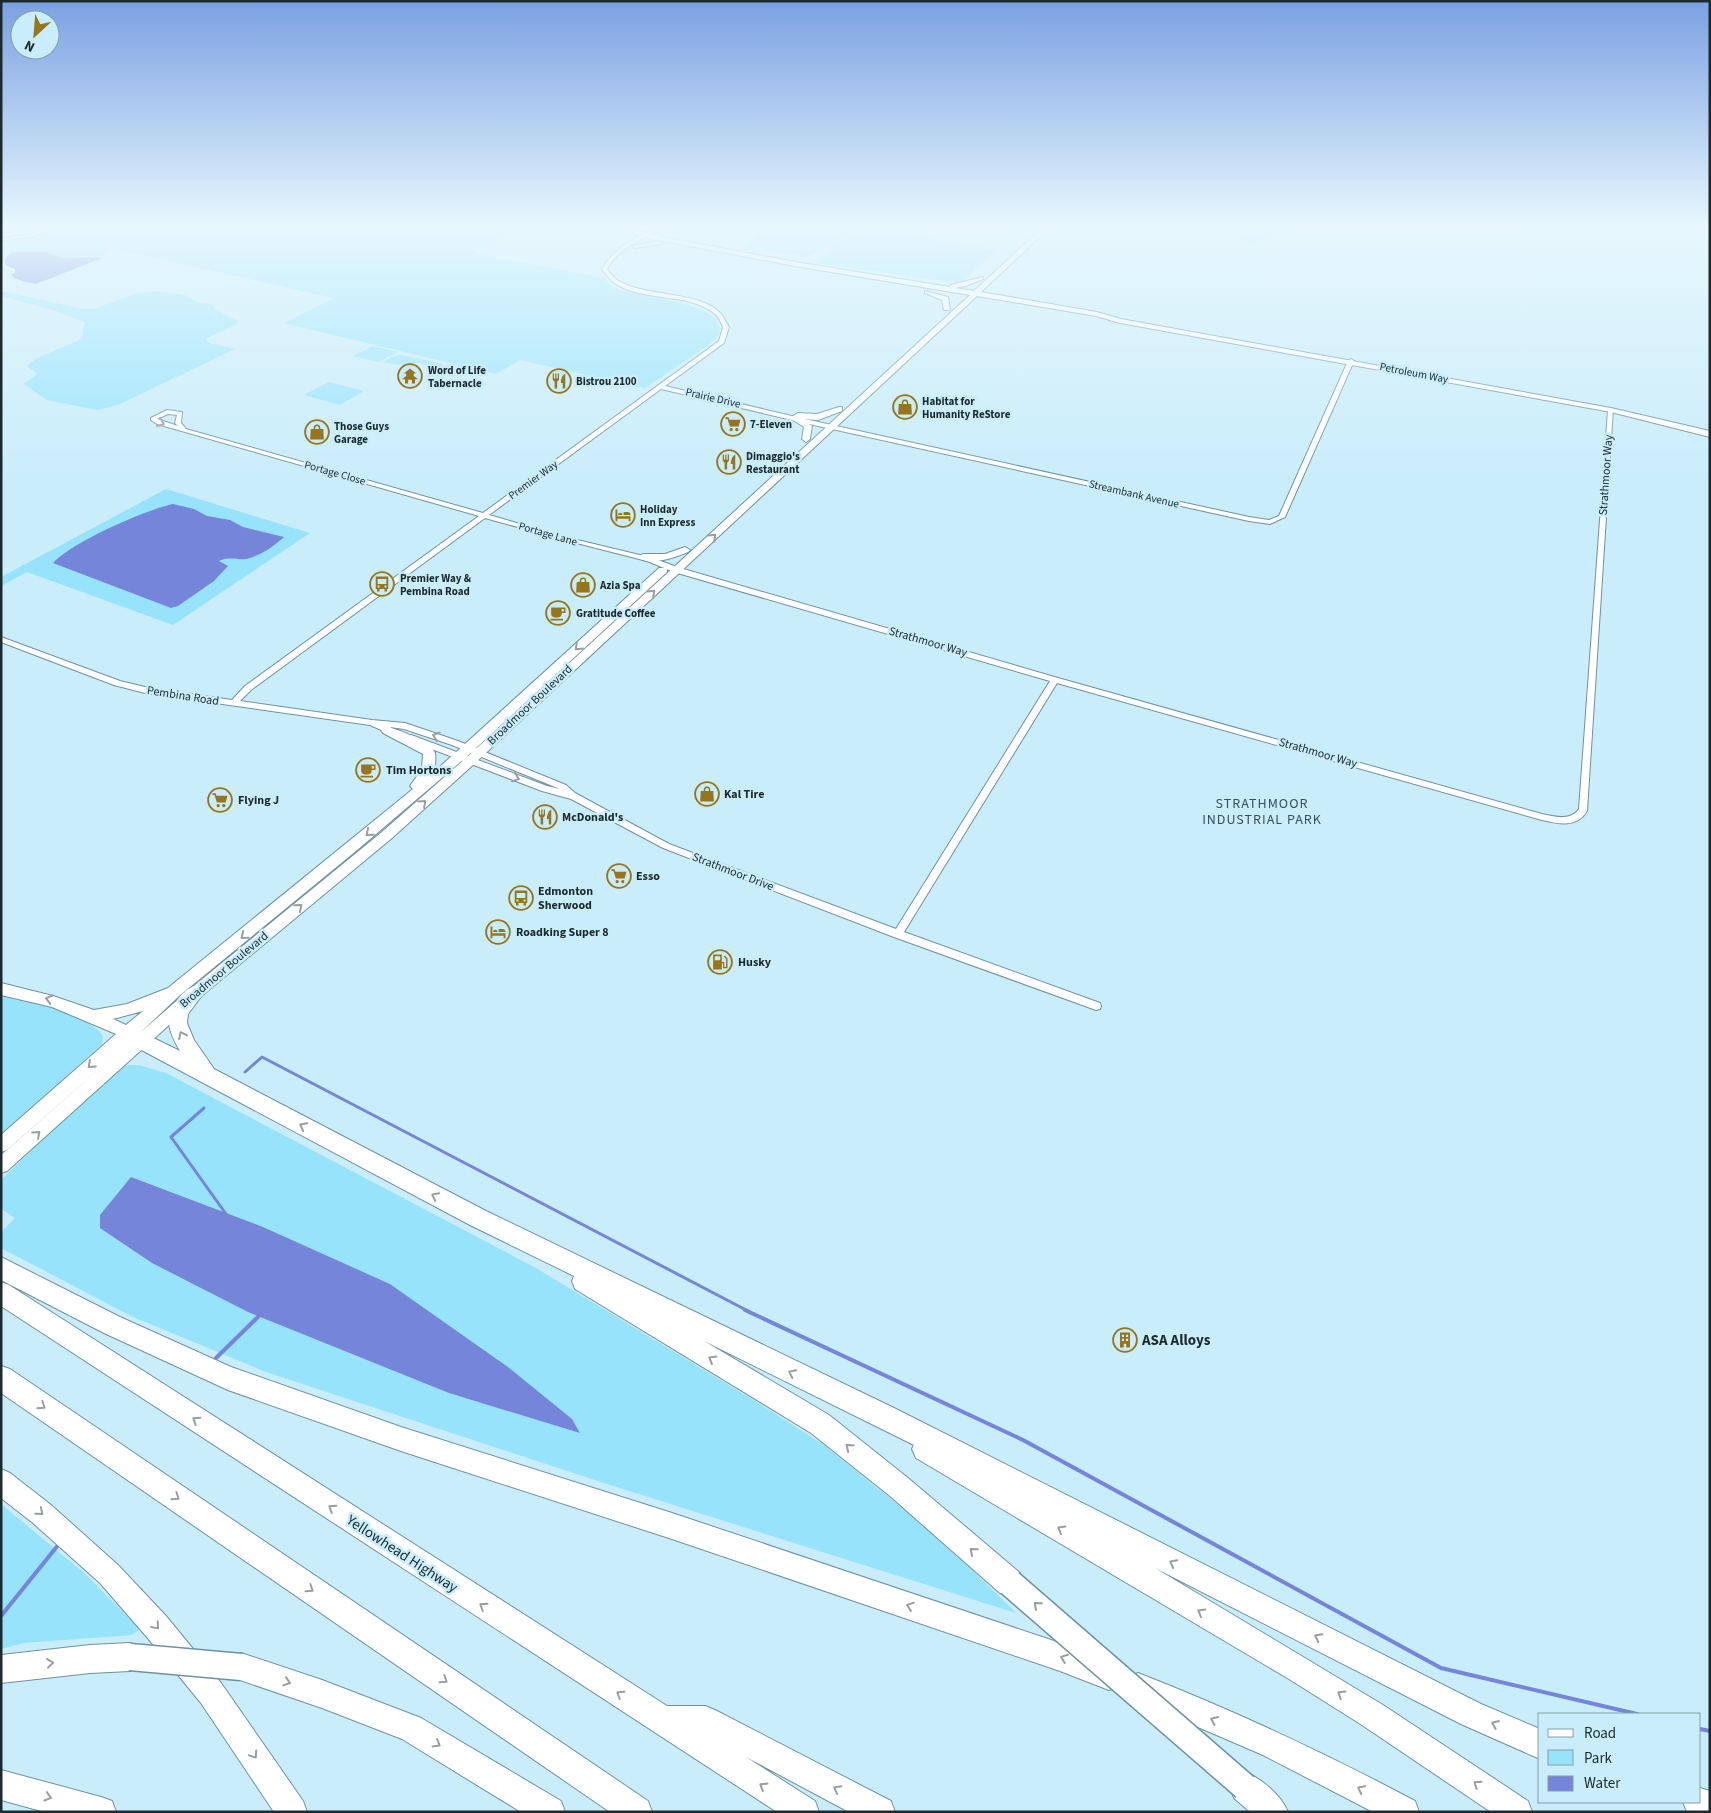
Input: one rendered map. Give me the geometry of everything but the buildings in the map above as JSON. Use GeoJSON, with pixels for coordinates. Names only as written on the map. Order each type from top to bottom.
{"type":"FeatureCollection","features":[{"type":"Feature","properties":{"kind":"highway"},"geometry":{"type":"LineString","coordinates":[[194,994],[181,1010],[177,1021],[188,1046],[208,1075]]}},
{"type":"Feature","properties":{"kind":"highway"},"geometry":{"type":"LineString","coordinates":[[134,1036],[478,1218],[885,1417],[1471,1714],[1538,1743]]}},
{"type":"Feature","properties":{"kind":"highway"},"geometry":{"type":"LineString","coordinates":[[478,1218],[820,1424],[899,1487],[1273,1812]]}},
{"type":"Feature","properties":{"kind":"highway"},"geometry":{"type":"LineString","coordinates":[[1,1268],[112,1325],[228,1378],[401,1439],[672,1526],[1060,1657],[1172,1700],[1306,1762],[1404,1812]]}},
{"type":"Feature","properties":{"kind":"highway","name":"Yellowhead Highway"},"geometry":{"type":"LineString","coordinates":[[1,1293],[804,1812]]}},
{"type":"Feature","properties":{"kind":"highway"},"geometry":{"type":"LineString","coordinates":[[1,1378],[636,1812]]}},
{"type":"Feature","properties":{"kind":"highway"},"geometry":{"type":"LineString","coordinates":[[836,1394],[888,1427],[1337,1692],[1427,1750],[1517,1812]]}},
{"type":"Feature","properties":{"kind":"highway"},"geometry":{"type":"LineString","coordinates":[[1,1482],[42,1514],[109,1574],[156,1626],[211,1693],[292,1812]]}},
{"type":"Feature","properties":{"kind":"highway"},"geometry":{"type":"LineString","coordinates":[[1,1669],[90,1659],[130,1657],[241,1667],[322,1694],[411,1728],[550,1812]]}},
{"type":"Feature","properties":{"kind":"highway"},"geometry":{"type":"LineString","coordinates":[[661,1721],[705,1720],[880,1812]]}},
{"type":"Feature","properties":{"kind":"highway"},"geometry":{"type":"LineString","coordinates":[[1,1785],[101,1812]]}},
{"type":"Feature","properties":{"kind":"main road","name":"Broadmoor Boulevard"},"geometry":{"type":"LineString","coordinates":[[1,1144],[134,1036],[194,994],[386,835],[646,585],[669,567],[806,439],[825,424],[942,313]]}},
{"type":"Feature","properties":{"kind":"main road","name":"Broadmoor Boulevard"},"geometry":{"type":"LineString","coordinates":[[1,1166],[134,1036],[174,992],[469,754],[825,424],[955,313]]}},
{"type":"Feature","properties":{"kind":"main road","name":"Petroleum Way"},"geometry":{"type":"LineString","coordinates":[[1069,313],[1351,361],[1611,410],[1710,434]]}},
{"type":"Feature","properties":{"kind":"main road","name":"Petroleum Way"},"geometry":{"type":"LineString","coordinates":[[1090,313],[1116,320]]}},
{"type":"Feature","properties":{"kind":"main road"},"geometry":{"type":"LineString","coordinates":[[796,417],[818,417],[839,409]]}},
{"type":"Feature","properties":{"kind":"main road"},"geometry":{"type":"LineString","coordinates":[[796,417],[808,426],[806,439]]}},
{"type":"Feature","properties":{"kind":"main road"},"geometry":{"type":"LineString","coordinates":[[638,559],[666,557],[685,550]]}},
{"type":"Feature","properties":{"kind":"main road"},"geometry":{"type":"LineString","coordinates":[[638,559],[649,570],[646,585]]}},
{"type":"Feature","properties":{"kind":"main road"},"geometry":{"type":"LineString","coordinates":[[387,730],[422,747],[429,753],[428,770],[390,816]]}},
{"type":"Feature","properties":{"kind":"main road"},"geometry":{"type":"LineString","coordinates":[[1,989],[57,1002],[94,1016],[134,1036]]}},
{"type":"Feature","properties":{"kind":"main road"},"geometry":{"type":"LineString","coordinates":[[94,1016],[129,1010],[158,996],[174,992]]}},
{"type":"Feature","properties":{"kind":"street","name":"Premier Way"},"geometry":{"type":"LineString","coordinates":[[233,704],[255,683],[717,346],[725,334],[725,323],[715,313]]}},
{"type":"Feature","properties":{"kind":"street","name":"Streambank Avenue"},"geometry":{"type":"LineString","coordinates":[[825,424],[1249,519],[1274,522],[1282,517],[1351,361]]}},
{"type":"Feature","properties":{"kind":"street","name":"Prairie Drive"},"geometry":{"type":"LineString","coordinates":[[661,387],[825,424]]}},
{"type":"Feature","properties":{"kind":"street","name":"Strathmoor Way"},"geometry":{"type":"LineString","coordinates":[[669,567],[1055,680],[1542,816],[1563,820],[1576,819],[1582,814],[1584,809],[1611,410]]}},
{"type":"Feature","properties":{"kind":"street","name":"Portage Close"},"geometry":{"type":"LineString","coordinates":[[184,430],[178,423],[180,413],[167,412],[153,419],[158,423],[485,516]]}},
{"type":"Feature","properties":{"kind":"street","name":"Portage Lane"},"geometry":{"type":"LineString","coordinates":[[485,516],[611,551],[658,567],[669,567]]}},
{"type":"Feature","properties":{"kind":"street","name":"Pembina Road"},"geometry":{"type":"LineString","coordinates":[[3,641],[126,686],[233,704],[405,726],[469,754]]}},
{"type":"Feature","properties":{"kind":"street"},"geometry":{"type":"LineString","coordinates":[[898,934],[1055,680]]}},
{"type":"Feature","properties":{"kind":"street","name":"Pembina Road"},"geometry":{"type":"LineString","coordinates":[[372,723],[387,730],[469,754]]}},
{"type":"Feature","properties":{"kind":"street","name":"Strathmoor Drive"},"geometry":{"type":"LineString","coordinates":[[469,754],[545,789],[573,796],[657,843],[1096,1006]]}},
{"type":"Feature","properties":{"kind":"green space"},"geometry":{"type":"Polygon","coordinates":[[[60,313],[221,313],[238,321],[237,324],[205,339],[209,343],[235,349],[118,405],[97,410],[47,400],[24,384],[37,374],[27,366],[37,358],[82,339],[84,322],[60,313]]]}},
{"type":"Feature","properties":{"kind":"green space"},"geometry":{"type":"Polygon","coordinates":[[[305,313],[707,313],[716,320],[720,332],[709,345],[645,388],[520,360],[496,374],[284,323],[305,313]]]}},
{"type":"Feature","properties":{"kind":"green space"},"geometry":{"type":"Polygon","coordinates":[[[373,346],[398,352],[378,362],[353,356],[373,346]]]}},
{"type":"Feature","properties":{"kind":"green space"},"geometry":{"type":"Polygon","coordinates":[[[401,355],[440,363],[445,366],[441,368],[418,363],[398,365],[383,362],[394,356],[401,355]]]}},
{"type":"Feature","properties":{"kind":"green space"},"geometry":{"type":"Polygon","coordinates":[[[329,382],[364,391],[340,405],[304,395],[329,382]]]}},
{"type":"Feature","properties":{"kind":"green space"},"geometry":{"type":"Polygon","coordinates":[[[166,489],[310,533],[173,625],[27,572],[1,586],[1,577],[166,489]]]}},
{"type":"Feature","properties":{"kind":"green space"},"geometry":{"type":"Polygon","coordinates":[[[1,994],[42,1004],[71,1014],[94,1027],[103,1036],[102,1044],[1,1135],[1,994]]]}},
{"type":"Feature","properties":{"kind":"green space"},"geometry":{"type":"Polygon","coordinates":[[[139,1065],[166,1073],[536,1268],[755,1401],[824,1445],[942,1540],[1016,1613],[607,1484],[266,1372],[133,1317],[1,1248],[1,1229],[3,1230],[15,1218],[1,1209],[1,1180],[111,1073],[120,1067],[139,1065]],[[131,1177],[449,1393],[579,1432],[508,1367],[390,1284],[263,1227],[131,1177]]]}},
{"type":"Feature","properties":{"kind":"green space"},"geometry":{"type":"Polygon","coordinates":[[[1,1504],[84,1573],[140,1629],[132,1635],[24,1643],[1,1649],[1,1504]]]}},
{"type":"Feature","properties":{"kind":"water"},"geometry":{"type":"Polygon","coordinates":[[[173,504],[194,509],[207,516],[230,520],[243,527],[284,537],[276,544],[251,558],[219,561],[228,566],[214,581],[178,606],[171,608],[53,563],[76,546],[110,528],[145,513],[173,504]]]}},
{"type":"Feature","properties":{"kind":"water"},"geometry":{"type":"Polygon","coordinates":[[[131,1177],[263,1227],[390,1284],[508,1367],[572,1419],[580,1433],[449,1393],[248,1312],[152,1263],[100,1228],[100,1215],[131,1177]]]}},
{"type":"Feature","properties":{"kind":"waterway"},"geometry":{"type":"LineString","coordinates":[[245,1072],[262,1057],[748,1311]]}},
{"type":"Feature","properties":{"kind":"waterway"},"geometry":{"type":"LineString","coordinates":[[204,1108],[171,1137],[226,1214]]}},
{"type":"Feature","properties":{"kind":"waterway"},"geometry":{"type":"LineString","coordinates":[[745,1310],[1023,1440],[1441,1668],[1633,1713]]}},
{"type":"Feature","properties":{"kind":"waterway"},"geometry":{"type":"LineString","coordinates":[[216,1358],[261,1314]]}},
{"type":"Feature","properties":{"kind":"waterway"},"geometry":{"type":"LineString","coordinates":[[1,1616],[59,1544]]}},
{"type":"Feature","properties":{"kind":"waterway"},"geometry":{"type":"LineString","coordinates":[[1701,1729],[1710,1731]]}},
{"type":"Feature","properties":{"kind":"place","name":"Word of Life Tabernacle"},"geometry":{"type":"Point","coordinates":[410,376]}},
{"type":"Feature","properties":{"kind":"place","name":"Bistrou 2100"},"geometry":{"type":"Point","coordinates":[559,381]}},
{"type":"Feature","properties":{"kind":"place","name":"Habitat for Humanity ReStore"},"geometry":{"type":"Point","coordinates":[905,407]}},
{"type":"Feature","properties":{"kind":"place","name":"7-Eleven"},"geometry":{"type":"Point","coordinates":[733,424]}},
{"type":"Feature","properties":{"kind":"place","name":"Those Guys Garage"},"geometry":{"type":"Point","coordinates":[317,432]}},
{"type":"Feature","properties":{"kind":"place","name":"Dimaggio's Restaurant"},"geometry":{"type":"Point","coordinates":[729,462]}},
{"type":"Feature","properties":{"kind":"place","name":"Holiday Inn Express"},"geometry":{"type":"Point","coordinates":[623,515]}},
{"type":"Feature","properties":{"kind":"place","name":"Premier Way & Pembina Road"},"geometry":{"type":"Point","coordinates":[382,584]}},
{"type":"Feature","properties":{"kind":"place","name":"Azia Spa"},"geometry":{"type":"Point","coordinates":[583,585]}},
{"type":"Feature","properties":{"kind":"place","name":"Gratitude Coffee"},"geometry":{"type":"Point","coordinates":[558,613]}},
{"type":"Feature","properties":{"kind":"place","name":"Tim Hortons"},"geometry":{"type":"Point","coordinates":[368,770]}},
{"type":"Feature","properties":{"kind":"place","name":"Kal Tire"},"geometry":{"type":"Point","coordinates":[707,794]}},
{"type":"Feature","properties":{"kind":"place","name":"Flying J"},"geometry":{"type":"Point","coordinates":[220,800]}},
{"type":"Feature","properties":{"kind":"place","name":"McDonald's"},"geometry":{"type":"Point","coordinates":[545,817]}},
{"type":"Feature","properties":{"kind":"place","name":"Esso"},"geometry":{"type":"Point","coordinates":[619,876]}},
{"type":"Feature","properties":{"kind":"place","name":"Edmonton Sherwood"},"geometry":{"type":"Point","coordinates":[521,898]}},
{"type":"Feature","properties":{"kind":"place","name":"Roadking Super 8"},"geometry":{"type":"Point","coordinates":[498,932]}},
{"type":"Feature","properties":{"kind":"place","name":"Husky"},"geometry":{"type":"Point","coordinates":[720,962]}},
{"type":"Feature","properties":{"kind":"place","name":"ASA Alloys"},"geometry":{"type":"Point","coordinates":[1125,1340]}},
{"type":"Feature","properties":{"kind":"district","name":"STRATHMOOR INDUSTRIAL PARK"},"geometry":{"type":"Point","coordinates":[1262,812]}}]}
